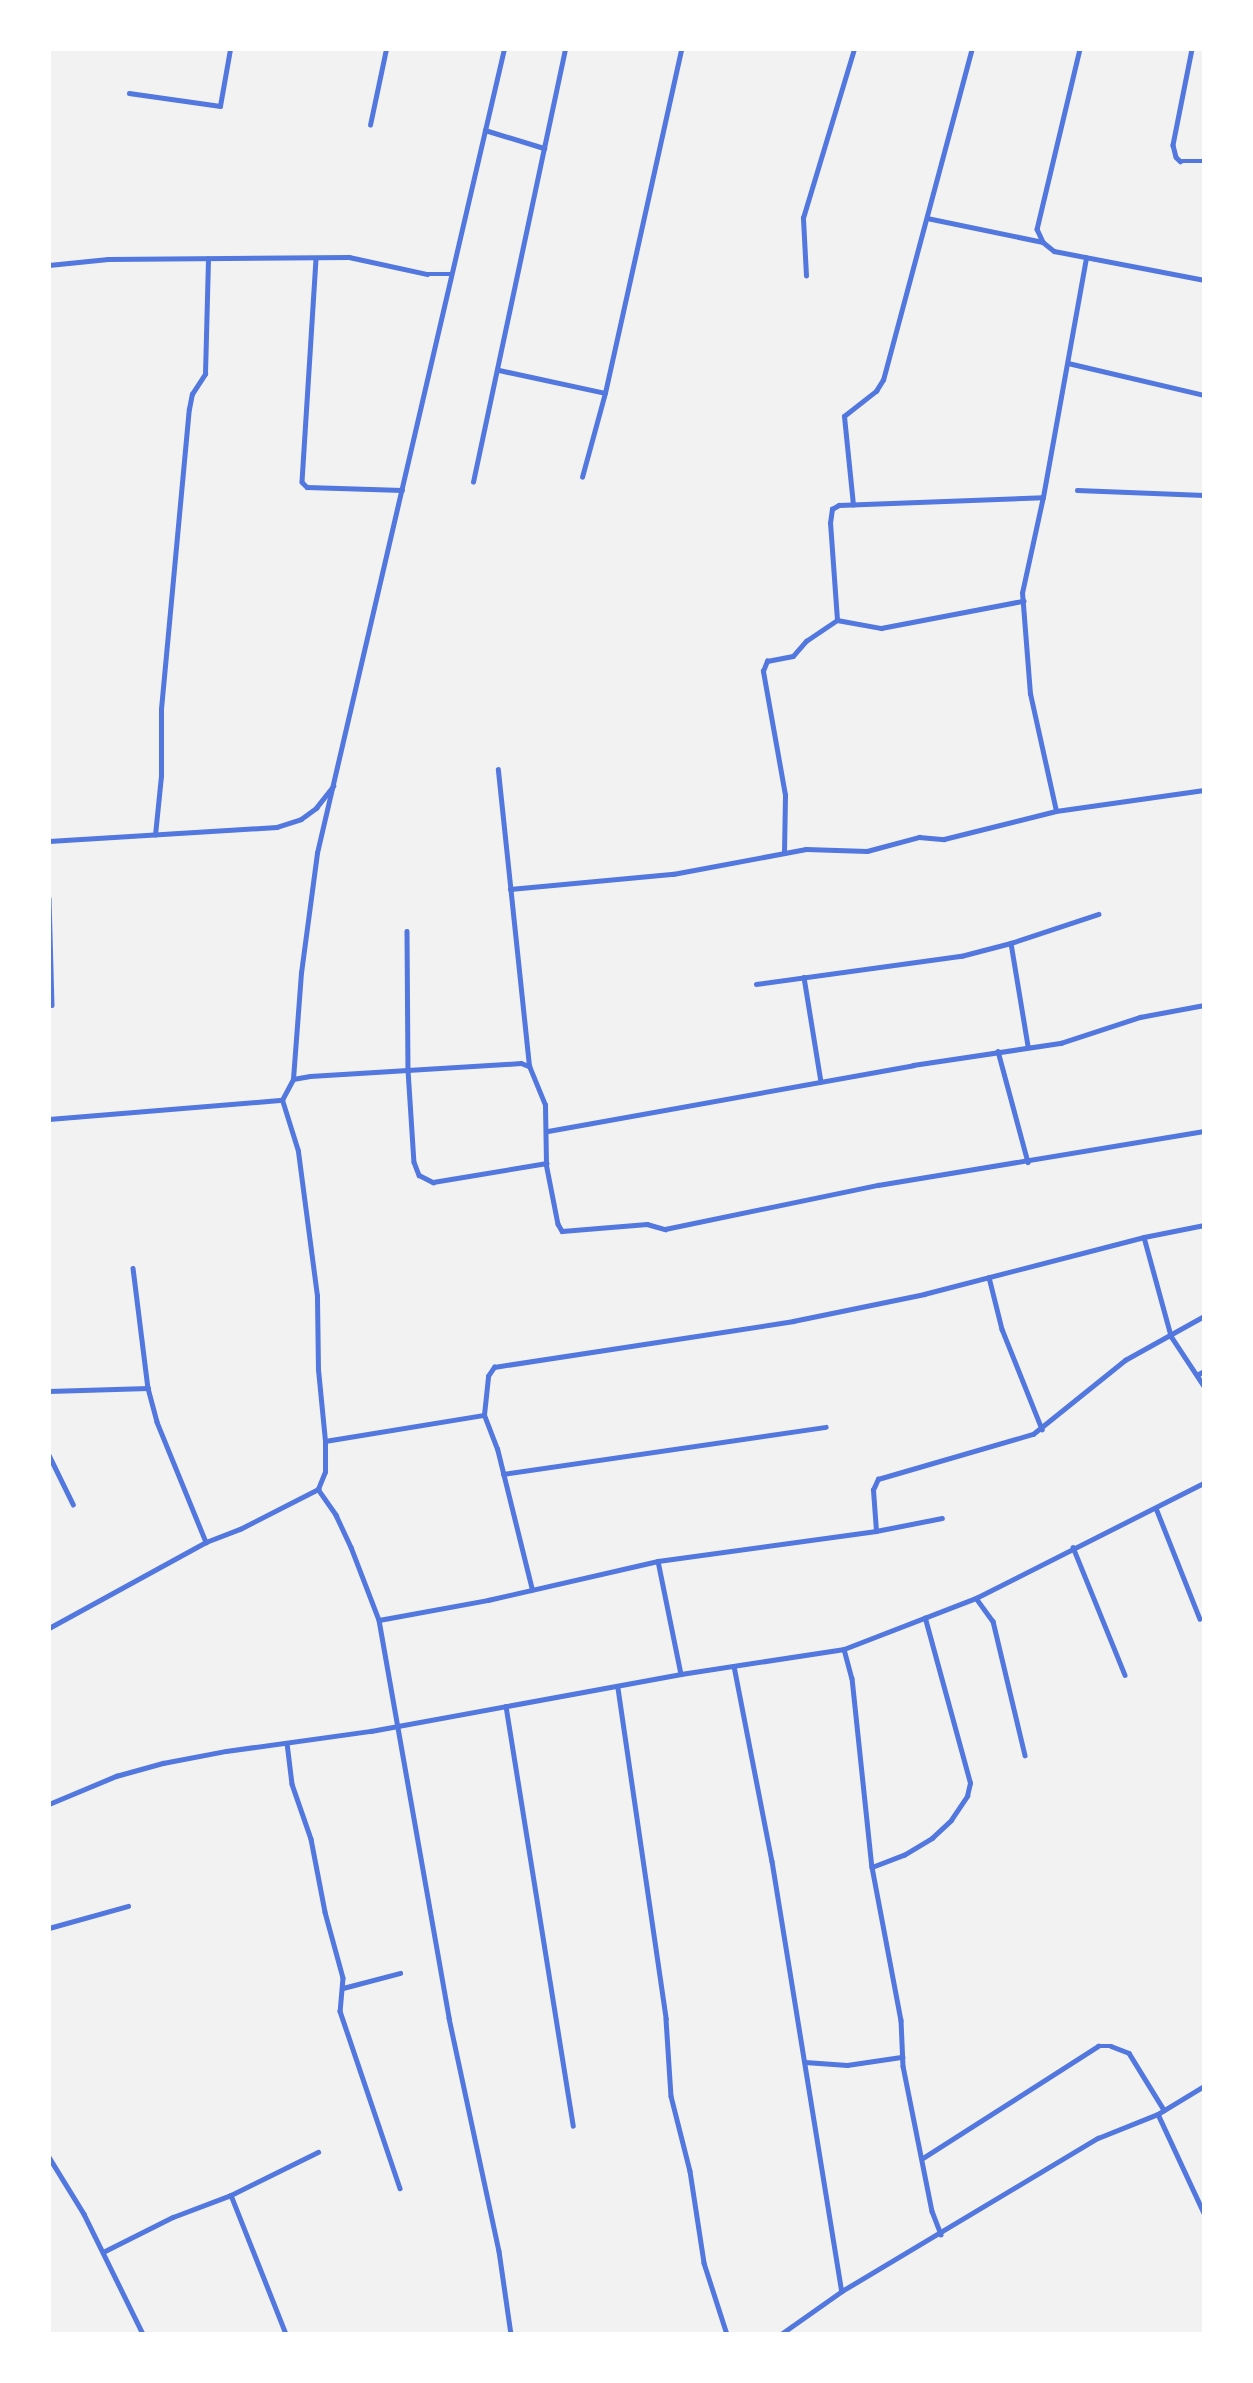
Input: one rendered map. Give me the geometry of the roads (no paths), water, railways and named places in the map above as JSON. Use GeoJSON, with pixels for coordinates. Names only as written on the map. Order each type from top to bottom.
{"type":"FeatureCollection","features":[{"type":"Feature","properties":{"kind":"street"},"geometry":{"type":"LineString","coordinates":[[129,93],[220,106],[230,49]]}},
{"type":"Feature","properties":{"kind":"street"},"geometry":{"type":"LineString","coordinates":[[370,125],[386,49]]}},
{"type":"Feature","properties":{"kind":"street"},"geometry":{"type":"LineString","coordinates":[[49,1628],[206,1542],[240,1529],[318,1489],[325,1472],[325,1441],[318,1370],[317,1296],[298,1151],[282,1100],[293,1079],[301,973],[317,853],[504,49]]}},
{"type":"Feature","properties":{"kind":"street"},"geometry":{"type":"LineString","coordinates":[[473,482],[499,370],[565,49]]}},
{"type":"Feature","properties":{"kind":"street"},"geometry":{"type":"LineString","coordinates":[[582,477],[605,393],[681,49]]}},
{"type":"Feature","properties":{"kind":"street"},"geometry":{"type":"LineString","coordinates":[[806,276],[803,218],[853,49]]}},
{"type":"Feature","properties":{"kind":"street"},"geometry":{"type":"LineString","coordinates":[[853,505],[844,416],[876,391],[883,380],[972,49]]}},
{"type":"Feature","properties":{"kind":"street"},"geometry":{"type":"LineString","coordinates":[[1080,49],[1037,229],[1043,242],[1054,251],[1204,280]]}},
{"type":"Feature","properties":{"kind":"street"},"geometry":{"type":"LineString","coordinates":[[1192,49],[1173,145],[1180,160],[1204,161]]}},
{"type":"Feature","properties":{"kind":"street"},"geometry":{"type":"LineString","coordinates":[[485,130],[544,148]]}},
{"type":"Feature","properties":{"kind":"street"},"geometry":{"type":"LineString","coordinates":[[927,218],[1043,242]]}},
{"type":"Feature","properties":{"kind":"street"},"geometry":{"type":"LineString","coordinates":[[49,265],[107,259],[349,257],[427,274],[452,274]]}},
{"type":"Feature","properties":{"kind":"street"},"geometry":{"type":"LineString","coordinates":[[1056,811],[1030,694],[1023,601],[1086,258]]}},
{"type":"Feature","properties":{"kind":"street"},"geometry":{"type":"LineString","coordinates":[[155,835],[161,776],[161,709],[189,409],[192,394],[205,374],[208,259]]}},
{"type":"Feature","properties":{"kind":"street"},"geometry":{"type":"LineString","coordinates":[[316,259],[302,482],[307,487],[402,489]]}},
{"type":"Feature","properties":{"kind":"street"},"geometry":{"type":"LineString","coordinates":[[1068,363],[1204,395]]}},
{"type":"Feature","properties":{"kind":"street"},"geometry":{"type":"LineString","coordinates":[[499,370],[605,393]]}},
{"type":"Feature","properties":{"kind":"street"},"geometry":{"type":"LineString","coordinates":[[1077,490],[1204,495]]}},
{"type":"Feature","properties":{"kind":"street"},"geometry":{"type":"LineString","coordinates":[[837,620],[832,509],[839,505],[1043,497]]}},
{"type":"Feature","properties":{"kind":"street"},"geometry":{"type":"LineString","coordinates":[[784,853],[785,795],[763,666],[767,661],[793,656],[806,641],[837,620],[881,628],[1023,601]]}},
{"type":"Feature","properties":{"kind":"street"},"geometry":{"type":"LineString","coordinates":[[498,770],[529,1066],[542,1092],[548,1131],[546,1163],[558,1224],[562,1231],[647,1224],[665,1229],[878,1185],[1204,1132]]}},
{"type":"Feature","properties":{"kind":"street"},"geometry":{"type":"LineString","coordinates":[[49,841],[277,827],[301,819],[316,808],[335,784]]}},
{"type":"Feature","properties":{"kind":"street"},"geometry":{"type":"LineString","coordinates":[[510,889],[673,874],[816,848],[867,851],[919,838],[944,839],[1056,811],[1204,790]]}},
{"type":"Feature","properties":{"kind":"street"},"geometry":{"type":"LineString","coordinates":[[49,898],[52,1005]]}},
{"type":"Feature","properties":{"kind":"street"},"geometry":{"type":"LineString","coordinates":[[756,984],[961,956],[1011,943],[1098,914]]}},
{"type":"Feature","properties":{"kind":"street"},"geometry":{"type":"LineString","coordinates":[[407,931],[408,1070],[414,1161],[419,1175],[433,1182],[546,1163]]}},
{"type":"Feature","properties":{"kind":"street"},"geometry":{"type":"LineString","coordinates":[[1011,943],[1028,1046]]}},
{"type":"Feature","properties":{"kind":"street"},"geometry":{"type":"LineString","coordinates":[[804,977],[821,1082]]}},
{"type":"Feature","properties":{"kind":"street"},"geometry":{"type":"LineString","coordinates":[[548,1131],[1028,1046],[1061,1043],[1140,1017],[1204,1005]]}},
{"type":"Feature","properties":{"kind":"street"},"geometry":{"type":"LineString","coordinates":[[998,1052],[1028,1162]]}},
{"type":"Feature","properties":{"kind":"street"},"geometry":{"type":"LineString","coordinates":[[293,1079],[521,1063],[529,1066]]}},
{"type":"Feature","properties":{"kind":"street"},"geometry":{"type":"LineString","coordinates":[[49,1119],[282,1100]]}},
{"type":"Feature","properties":{"kind":"street"},"geometry":{"type":"LineString","coordinates":[[532,1590],[485,1415],[488,1376],[494,1367],[505,1363],[793,1321],[1204,1225]]}},
{"type":"Feature","properties":{"kind":"street"},"geometry":{"type":"LineString","coordinates":[[1144,1237],[1171,1336],[1204,1386]]}},
{"type":"Feature","properties":{"kind":"street"},"geometry":{"type":"LineString","coordinates":[[133,1268],[148,1388],[157,1422],[206,1542]]}},
{"type":"Feature","properties":{"kind":"street"},"geometry":{"type":"LineString","coordinates":[[989,1277],[1007,1342],[1042,1429]]}},
{"type":"Feature","properties":{"kind":"street"},"geometry":{"type":"LineString","coordinates":[[876,1531],[873,1490],[878,1479],[1042,1429],[1125,1360],[1204,1316]]}},
{"type":"Feature","properties":{"kind":"street"},"geometry":{"type":"LineString","coordinates":[[1197,1375],[1204,1371]]}},
{"type":"Feature","properties":{"kind":"street"},"geometry":{"type":"LineString","coordinates":[[49,1391],[148,1388]]}},
{"type":"Feature","properties":{"kind":"street"},"geometry":{"type":"LineString","coordinates":[[325,1441],[485,1415]]}},
{"type":"Feature","properties":{"kind":"street"},"geometry":{"type":"LineString","coordinates":[[503,1474],[826,1426]]}},
{"type":"Feature","properties":{"kind":"street"},"geometry":{"type":"LineString","coordinates":[[49,1455],[74,1504]]}},
{"type":"Feature","properties":{"kind":"street"},"geometry":{"type":"LineString","coordinates":[[49,1804],[116,1776],[163,1763],[618,1687],[681,1674],[844,1649],[976,1598],[1204,1483]]}},
{"type":"Feature","properties":{"kind":"street"},"geometry":{"type":"LineString","coordinates":[[318,1489],[336,1515],[379,1619],[449,2018],[499,2251],[511,2334]]}},
{"type":"Feature","properties":{"kind":"street"},"geometry":{"type":"LineString","coordinates":[[1156,1508],[1200,1619]]}},
{"type":"Feature","properties":{"kind":"street"},"geometry":{"type":"LineString","coordinates":[[379,1619],[532,1590],[658,1561],[876,1531],[942,1518]]}},
{"type":"Feature","properties":{"kind":"street"},"geometry":{"type":"LineString","coordinates":[[1073,1547],[1125,1675]]}},
{"type":"Feature","properties":{"kind":"street"},"geometry":{"type":"LineString","coordinates":[[658,1561],[681,1674]]}},
{"type":"Feature","properties":{"kind":"street"},"geometry":{"type":"LineString","coordinates":[[976,1598],[993,1620],[1025,1755]]}},
{"type":"Feature","properties":{"kind":"street"},"geometry":{"type":"LineString","coordinates":[[872,1867],[904,1855],[932,1838],[951,1819],[967,1796],[970,1783],[925,1618]]}},
{"type":"Feature","properties":{"kind":"street"},"geometry":{"type":"LineString","coordinates":[[844,1649],[852,1678],[872,1867],[901,2020],[902,2057],[932,2211],[941,2234]]}},
{"type":"Feature","properties":{"kind":"street"},"geometry":{"type":"LineString","coordinates":[[734,1666],[772,1861],[842,2291]]}},
{"type":"Feature","properties":{"kind":"street"},"geometry":{"type":"LineString","coordinates":[[618,1687],[666,2019],[671,2096],[690,2171],[704,2263],[727,2334]]}},
{"type":"Feature","properties":{"kind":"street"},"geometry":{"type":"LineString","coordinates":[[506,1706],[573,2126]]}},
{"type":"Feature","properties":{"kind":"street"},"geometry":{"type":"LineString","coordinates":[[287,1743],[292,1784],[311,1839],[325,1912],[343,1978],[340,2011],[400,2188]]}},
{"type":"Feature","properties":{"kind":"street"},"geometry":{"type":"LineString","coordinates":[[49,1928],[128,1906]]}},
{"type":"Feature","properties":{"kind":"street"},"geometry":{"type":"LineString","coordinates":[[343,1988],[400,1973]]}},
{"type":"Feature","properties":{"kind":"street"},"geometry":{"type":"LineString","coordinates":[[923,2158],[1098,2046],[1111,2046],[1129,2053],[1164,2110]]}},
{"type":"Feature","properties":{"kind":"street"},"geometry":{"type":"LineString","coordinates":[[805,2062],[847,2065],[902,2057]]}},
{"type":"Feature","properties":{"kind":"street"},"geometry":{"type":"LineString","coordinates":[[781,2334],[842,2291],[1098,2138],[1158,2114],[1204,2086]]}},
{"type":"Feature","properties":{"kind":"street"},"geometry":{"type":"LineString","coordinates":[[1158,2114],[1204,2213]]}},
{"type":"Feature","properties":{"kind":"street"},"geometry":{"type":"LineString","coordinates":[[103,2252],[173,2217],[231,2195],[318,2152]]}},
{"type":"Feature","properties":{"kind":"street"},"geometry":{"type":"LineString","coordinates":[[49,2157],[103,2252],[143,2334]]}},
{"type":"Feature","properties":{"kind":"street"},"geometry":{"type":"LineString","coordinates":[[231,2195],[286,2334]]}}]}
